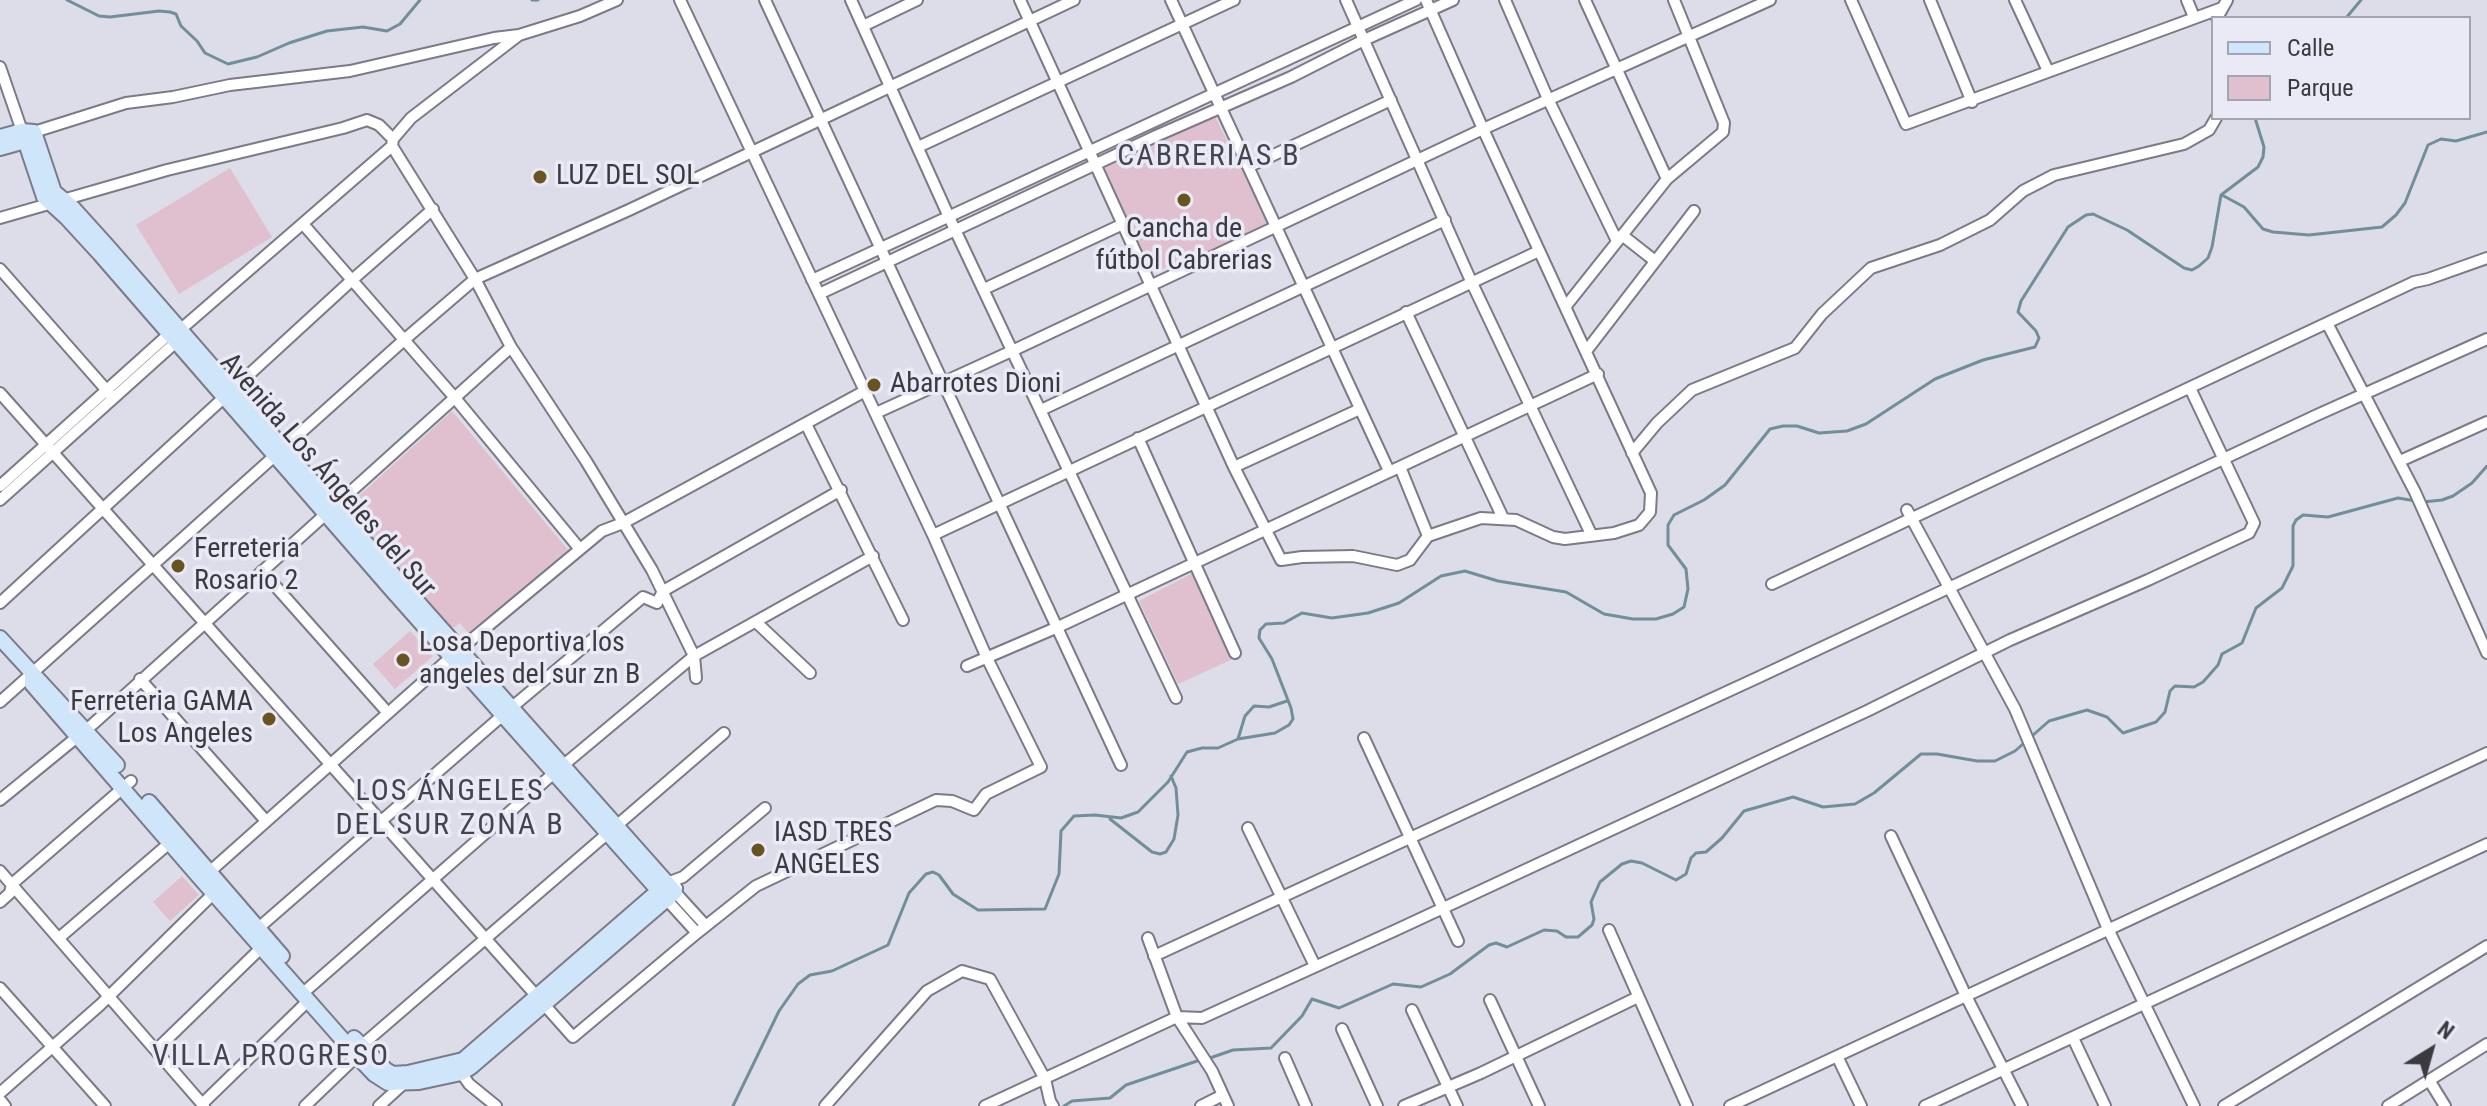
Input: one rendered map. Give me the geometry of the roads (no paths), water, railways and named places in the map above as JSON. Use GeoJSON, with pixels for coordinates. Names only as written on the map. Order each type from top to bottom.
{"type":"FeatureCollection","features":[{"type":"Feature","properties":{"kind":"street"},"geometry":{"type":"LineString","coordinates":[[0,148],[27,135],[126,103],[230,85],[350,71],[519,35],[580,16],[617,0]]}},
{"type":"Feature","properties":{"kind":"street"},"geometry":{"type":"LineString","coordinates":[[0,393],[573,1037],[756,886],[936,800],[952,801],[974,810],[986,794],[1041,767],[987,658],[933,535],[680,0]]}},
{"type":"Feature","properties":{"kind":"street"},"geometry":{"type":"LineString","coordinates":[[765,0],[1121,765]]}},
{"type":"Feature","properties":{"kind":"street"},"geometry":{"type":"LineString","coordinates":[[851,0],[949,217],[1176,698]]}},
{"type":"Feature","properties":{"kind":"street"},"geometry":{"type":"LineString","coordinates":[[863,26],[917,0]]}},
{"type":"Feature","properties":{"kind":"street"},"geometry":{"type":"LineString","coordinates":[[1020,0],[1234,467],[1281,560],[1353,556],[1390,565],[1403,564],[1410,560],[1428,536],[1471,519],[1516,520],[1553,537],[1565,539],[1614,533],[1639,525],[1650,512],[1651,493],[1428,5]]}},
{"type":"Feature","properties":{"kind":"street"},"geometry":{"type":"LineString","coordinates":[[0,702],[475,279],[629,210],[1074,0]]}},
{"type":"Feature","properties":{"kind":"street"},"geometry":{"type":"LineString","coordinates":[[1171,0],[1306,287],[1331,349],[1428,536]]}},
{"type":"Feature","properties":{"kind":"street"},"geometry":{"type":"LineString","coordinates":[[918,147],[1234,0]]}},
{"type":"Feature","properties":{"kind":"street"},"geometry":{"type":"LineString","coordinates":[[1346,0],[1471,281],[1591,534]]}},
{"type":"Feature","properties":{"kind":"street"},"geometry":{"type":"LineString","coordinates":[[812,280],[1416,0]]}},
{"type":"Feature","properties":{"kind":"street"},"geometry":{"type":"LineString","coordinates":[[819,294],[1291,77],[1428,5],[1453,0]]}},
{"type":"Feature","properties":{"kind":"street"},"geometry":{"type":"LineString","coordinates":[[1505,0],[1548,99],[1620,238],[1655,261]]}},
{"type":"Feature","properties":{"kind":"street"},"geometry":{"type":"LineString","coordinates":[[1585,0],[1667,179]]}},
{"type":"Feature","properties":{"kind":"street"},"geometry":{"type":"LineString","coordinates":[[1566,306],[1667,179],[1723,132],[1724,123],[1674,0]]}},
{"type":"Feature","properties":{"kind":"street"},"geometry":{"type":"LineString","coordinates":[[876,413],[1483,129],[1770,0]]}},
{"type":"Feature","properties":{"kind":"street"},"geometry":{"type":"LineString","coordinates":[[1851,0],[1906,124],[2222,9]]}},
{"type":"Feature","properties":{"kind":"street"},"geometry":{"type":"LineString","coordinates":[[1930,0],[1972,102]]}},
{"type":"Feature","properties":{"kind":"street"},"geometry":{"type":"LineString","coordinates":[[2015,0],[2048,71]]}},
{"type":"Feature","properties":{"kind":"street"},"geometry":{"type":"LineString","coordinates":[[2187,0],[2194,17]]}},
{"type":"Feature","properties":{"kind":"street"},"geometry":{"type":"LineString","coordinates":[[0,500],[110,394],[393,143],[411,118],[519,35]]}},
{"type":"Feature","properties":{"kind":"street"},"geometry":{"type":"LineString","coordinates":[[0,67],[56,202],[100,238],[175,335]]}},
{"type":"Feature","properties":{"kind":"street"},"geometry":{"type":"LineString","coordinates":[[1250,166],[1391,100]]}},
{"type":"Feature","properties":{"kind":"street"},"geometry":{"type":"LineString","coordinates":[[0,218],[217,156],[367,120],[379,125],[475,279],[511,347],[663,591],[694,656],[696,678]]}},
{"type":"Feature","properties":{"kind":"street"},"geometry":{"type":"LineString","coordinates":[[1632,453],[1657,423],[1692,390],[1795,348],[1822,314],[1871,268],[1940,245],[1990,220],[2023,191],[2054,175],[2184,144],[2209,130],[2215,120]]}},
{"type":"Feature","properties":{"kind":"street"},"geometry":{"type":"LineString","coordinates":[[0,137],[27,135]]}},
{"type":"Feature","properties":{"kind":"street"},"geometry":{"type":"LineString","coordinates":[[0,603],[433,209]]}},
{"type":"Feature","properties":{"kind":"street"},"geometry":{"type":"LineString","coordinates":[[1587,350],[1694,211]]}},
{"type":"Feature","properties":{"kind":"street"},"geometry":{"type":"LineString","coordinates":[[1041,410],[1445,220]]}},
{"type":"Feature","properties":{"kind":"street"},"geometry":{"type":"LineString","coordinates":[[303,224],[455,398],[579,548]]}},
{"type":"Feature","properties":{"kind":"street"},"geometry":{"type":"LineString","coordinates":[[984,289],[1123,224]]}},
{"type":"Feature","properties":{"kind":"street"},"geometry":{"type":"LineString","coordinates":[[933,535],[1539,251]]}},
{"type":"Feature","properties":{"kind":"street"},"geometry":{"type":"LineString","coordinates":[[1772,584],[1909,514],[2190,388],[2414,282],[2487,258]]}},
{"type":"Feature","properties":{"kind":"street"},"geometry":{"type":"LineString","coordinates":[[0,269],[110,394]]}},
{"type":"Feature","properties":{"kind":"street"},"geometry":{"type":"LineString","coordinates":[[1406,312],[1503,518]]}},
{"type":"Feature","properties":{"kind":"street"},"geometry":{"type":"LineString","coordinates":[[2327,323],[2400,461],[2487,653]]}},
{"type":"Feature","properties":{"kind":"street","name":"Avenida Los Ángeles del Sur"},"geometry":{"type":"LineString","coordinates":[[175,335],[702,929]]}},
{"type":"Feature","properties":{"kind":"street"},"geometry":{"type":"LineString","coordinates":[[1154,956],[2487,339]]}},
{"type":"Feature","properties":{"kind":"street"},"geometry":{"type":"LineString","coordinates":[[0,800],[81,732],[511,347]]}},
{"type":"Feature","properties":{"kind":"street"},"geometry":{"type":"LineString","coordinates":[[967,666],[1058,627],[1598,374]]}},
{"type":"Feature","properties":{"kind":"street"},"geometry":{"type":"LineString","coordinates":[[985,1106],[1177,1017],[1202,1018],[1867,711],[1984,653],[2249,533],[2254,523],[2190,388]]}},
{"type":"Feature","properties":{"kind":"street"},"geometry":{"type":"LineString","coordinates":[[205,875],[455,653],[602,531],[623,523],[865,391]]}},
{"type":"Feature","properties":{"kind":"street"},"geometry":{"type":"LineString","coordinates":[[1234,467],[1360,409]]}},
{"type":"Feature","properties":{"kind":"street"},"geometry":{"type":"LineString","coordinates":[[2400,461],[2487,422]]}},
{"type":"Feature","properties":{"kind":"street"},"geometry":{"type":"LineString","coordinates":[[806,424],[903,620]]}},
{"type":"Feature","properties":{"kind":"street"},"geometry":{"type":"LineString","coordinates":[[1138,438],[1235,653]]}},
{"type":"Feature","properties":{"kind":"street"},"geometry":{"type":"LineString","coordinates":[[0,486],[50,449]]}},
{"type":"Feature","properties":{"kind":"street"},"geometry":{"type":"LineString","coordinates":[[254,932],[643,597],[657,603],[663,591],[841,490]]}},
{"type":"Feature","properties":{"kind":"street"},"geometry":{"type":"LineString","coordinates":[[1909,514],[2015,709],[2108,929],[2194,1106]]}},
{"type":"Feature","properties":{"kind":"street"},"geometry":{"type":"LineString","coordinates":[[0,871],[203,1105],[306,994],[558,770],[694,656],[873,556]]}},
{"type":"Feature","properties":{"kind":"street"},"geometry":{"type":"LineString","coordinates":[[262,571],[388,713]]}},
{"type":"Feature","properties":{"kind":"street"},"geometry":{"type":"LineString","coordinates":[[756,622],[810,673]]}},
{"type":"Feature","properties":{"kind":"street"},"geometry":{"type":"LineString","coordinates":[[0,638],[39,678],[81,732],[306,994]]}},
{"type":"Feature","properties":{"kind":"street"},"geometry":{"type":"LineString","coordinates":[[140,679],[266,821]]}},
{"type":"Feature","properties":{"kind":"street"},"geometry":{"type":"LineString","coordinates":[[305,1106],[359,1051],[483,938],[724,733]]}},
{"type":"Feature","properties":{"kind":"street"},"geometry":{"type":"LineString","coordinates":[[1364,738],[1458,941]]}},
{"type":"Feature","properties":{"kind":"street"},"geometry":{"type":"LineString","coordinates":[[1730,1106],[2487,753]]}},
{"type":"Feature","properties":{"kind":"street"},"geometry":{"type":"LineString","coordinates":[[0,902],[10,893],[12,884],[127,784]]}},
{"type":"Feature","properties":{"kind":"street"},"geometry":{"type":"LineString","coordinates":[[359,1051],[386,1070],[400,1075],[474,1066],[540,1001],[765,808]]}},
{"type":"Feature","properties":{"kind":"street"},"geometry":{"type":"LineString","coordinates":[[1248,828],[1315,966]]}},
{"type":"Feature","properties":{"kind":"street"},"geometry":{"type":"LineString","coordinates":[[1891,836],[2022,1106]]}},
{"type":"Feature","properties":{"kind":"street"},"geometry":{"type":"LineString","coordinates":[[59,938],[174,839]]}},
{"type":"Feature","properties":{"kind":"street"},"geometry":{"type":"LineString","coordinates":[[1925,1106],[1939,1103],[2003,1070],[2487,844]]}},
{"type":"Feature","properties":{"kind":"street"},"geometry":{"type":"LineString","coordinates":[[205,875],[214,893],[254,932],[261,948],[359,1051],[381,1079],[402,1085]]}},
{"type":"Feature","properties":{"kind":"street"},"geometry":{"type":"LineString","coordinates":[[0,1093],[53,1047],[214,893]]}},
{"type":"Feature","properties":{"kind":"street"},"geometry":{"type":"LineString","coordinates":[[1609,930],[1687,1106]]}},
{"type":"Feature","properties":{"kind":"street"},"geometry":{"type":"LineString","coordinates":[[1148,938],[1177,1017],[1196,1042],[1226,1101],[1201,1106]]}},
{"type":"Feature","properties":{"kind":"street"},"geometry":{"type":"LineString","coordinates":[[2224,1106],[2487,946]]}},
{"type":"Feature","properties":{"kind":"street"},"geometry":{"type":"LineString","coordinates":[[156,1050],[261,948]]}},
{"type":"Feature","properties":{"kind":"street"},"geometry":{"type":"LineString","coordinates":[[825,1106],[927,991],[962,971],[990,979],[1045,1079],[1053,1106]]}},
{"type":"Feature","properties":{"kind":"street"},"geometry":{"type":"LineString","coordinates":[[0,988],[105,1106]]}},
{"type":"Feature","properties":{"kind":"street"},"geometry":{"type":"LineString","coordinates":[[1404,1106],[1638,997]]}},
{"type":"Feature","properties":{"kind":"street"},"geometry":{"type":"LineString","coordinates":[[1490,1000],[1539,1106]]}},
{"type":"Feature","properties":{"kind":"street"},"geometry":{"type":"LineString","coordinates":[[1412,1010],[1457,1106]]}},
{"type":"Feature","properties":{"kind":"street"},"geometry":{"type":"LineString","coordinates":[[1342,1029],[1377,1106]]}},
{"type":"Feature","properties":{"kind":"street"},"geometry":{"type":"LineString","coordinates":[[2073,1038],[2105,1106]]}},
{"type":"Feature","properties":{"kind":"street"},"geometry":{"type":"LineString","coordinates":[[2388,1106],[2487,1044]]}},
{"type":"Feature","properties":{"kind":"street"},"geometry":{"type":"LineString","coordinates":[[1837,1056],[1861,1106]]}},
{"type":"Feature","properties":{"kind":"street"},"geometry":{"type":"LineString","coordinates":[[1285,1058],[1306,1106]]}},
{"type":"Feature","properties":{"kind":"street"},"geometry":{"type":"LineString","coordinates":[[379,1106],[402,1085],[458,1068]]}},
{"type":"Feature","properties":{"kind":"street"},"geometry":{"type":"LineString","coordinates":[[458,1068],[469,1084],[496,1106]]}},
{"type":"Feature","properties":{"kind":"street"},"geometry":{"type":"LineString","coordinates":[[2429,1080],[2445,1106]]}},
{"type":"Feature","properties":{"kind":"street"},"geometry":{"type":"LineString","coordinates":[[0,1100],[5,1106]]}},
{"type":"Feature","properties":{"kind":"waterway"},"geometry":{"type":"LineString","coordinates":[[67,0],[99,16],[159,11],[176,14],[181,26],[205,53],[228,64],[257,57],[327,31],[363,27],[387,31],[400,24],[420,0]]}},
{"type":"Feature","properties":{"kind":"waterway"},"geometry":{"type":"LineString","coordinates":[[532,0],[538,0]]}},
{"type":"Feature","properties":{"kind":"waterway"},"geometry":{"type":"LineString","coordinates":[[2348,16],[2361,0]]}},
{"type":"Feature","properties":{"kind":"waterway"},"geometry":{"type":"LineString","coordinates":[[733,1106],[779,1011],[798,984],[810,975],[832,971],[888,945],[909,893],[926,874],[933,872],[939,875],[953,894],[978,910],[1045,909],[1059,874],[1061,831],[1074,816],[1121,818],[1138,812],[1168,782],[1187,752],[1218,748],[1238,739],[1275,733],[1289,725],[1293,719],[1291,708],[1272,659],[1259,638],[1260,630],[1266,624],[1284,623],[1302,613],[1332,618],[1368,613],[1399,603],[1441,576],[1465,571],[1498,581],[1566,592],[1604,614],[1633,619],[1656,619],[1673,614],[1684,607],[1688,589],[1686,569],[1668,545],[1668,525],[1674,515],[1725,485],[1770,429],[1797,426],[1819,433],[1847,431],[1866,424],[1935,379],[1983,360],[2035,347],[2039,338],[2018,312],[2021,301],[2068,227],[2086,215],[2093,214],[2127,230],[2184,268],[2192,270],[2199,266],[2208,258],[2212,247],[2221,195],[2258,167],[2263,157],[2264,147],[2256,120]]}},
{"type":"Feature","properties":{"kind":"waterway"},"geometry":{"type":"LineString","coordinates":[[2222,195],[2244,207],[2263,229],[2273,232],[2309,235],[2382,227],[2405,203],[2428,145],[2441,139],[2456,141],[2487,132]]}},
{"type":"Feature","properties":{"kind":"waterway"},"geometry":{"type":"LineString","coordinates":[[2423,502],[2453,496],[2472,483],[2487,466]]}},
{"type":"Feature","properties":{"kind":"waterway"},"geometry":{"type":"LineString","coordinates":[[1207,1059],[1233,1050],[1271,1048],[1302,1016],[1312,999],[1339,1008],[1393,984],[1421,987],[1450,974],[1489,945],[1496,943],[1507,947],[1544,930],[1557,931],[1566,937],[1578,937],[1592,925],[1591,902],[1600,882],[1622,864],[1631,861],[1642,863],[1676,880],[1686,874],[1691,858],[1696,853],[1706,852],[1722,838],[1744,811],[1793,797],[1823,807],[1855,804],[1874,793],[1921,754],[1995,761],[2015,751],[2049,721],[2087,710],[2107,717],[2123,733],[2156,722],[2165,712],[2170,691],[2175,686],[2194,687],[2203,682],[2218,665],[2222,654],[2242,643],[2256,608],[2282,588],[2293,566],[2293,526],[2296,520],[2303,515],[2328,517],[2398,498],[2416,501]]}},
{"type":"Feature","properties":{"kind":"waterway"},"geometry":{"type":"LineString","coordinates":[[1238,739],[1245,716],[1254,706],[1269,707],[1287,701]]}},
{"type":"Feature","properties":{"kind":"waterway"},"geometry":{"type":"LineString","coordinates":[[1110,819],[1152,852],[1166,852],[1174,839],[1178,815],[1176,788],[1171,776]]}},
{"type":"Feature","properties":{"kind":"waterway"},"geometry":{"type":"LineString","coordinates":[[1064,1106],[1072,1101],[1110,1098],[1126,1085],[1200,1060]]}},
{"type":"Feature","properties":{"kind":"place","name":"LUZ DEL SOL"},"geometry":{"type":"Point","coordinates":[540,177]}},
{"type":"Feature","properties":{"kind":"place","name":"Cancha de fútbol Cabrerias"},"geometry":{"type":"Point","coordinates":[1184,200]}},
{"type":"Feature","properties":{"kind":"place","name":"Abarrotes Dioni"},"geometry":{"type":"Point","coordinates":[874,385]}},
{"type":"Feature","properties":{"kind":"place","name":"Ferreteria Rosario 2"},"geometry":{"type":"Point","coordinates":[178,566]}},
{"type":"Feature","properties":{"kind":"place","name":"Losa Deportiva los angeles del sur zn B"},"geometry":{"type":"Point","coordinates":[403,660]}},
{"type":"Feature","properties":{"kind":"place","name":"Ferreteria GAMA Los Angeles"},"geometry":{"type":"Point","coordinates":[269,719]}},
{"type":"Feature","properties":{"kind":"place","name":"IASD TRES ANGELES"},"geometry":{"type":"Point","coordinates":[758,850]}},
{"type":"Feature","properties":{"kind":"district","name":"CABRERIAS B"},"geometry":{"type":"Point","coordinates":[1209,157]}},
{"type":"Feature","properties":{"kind":"district","name":"LOS ÁNGELES DEL SUR ZONA B"},"geometry":{"type":"Point","coordinates":[450,809]}},
{"type":"Feature","properties":{"kind":"district","name":"VILLA PROGRESO"},"geometry":{"type":"Point","coordinates":[271,1057]}}]}
